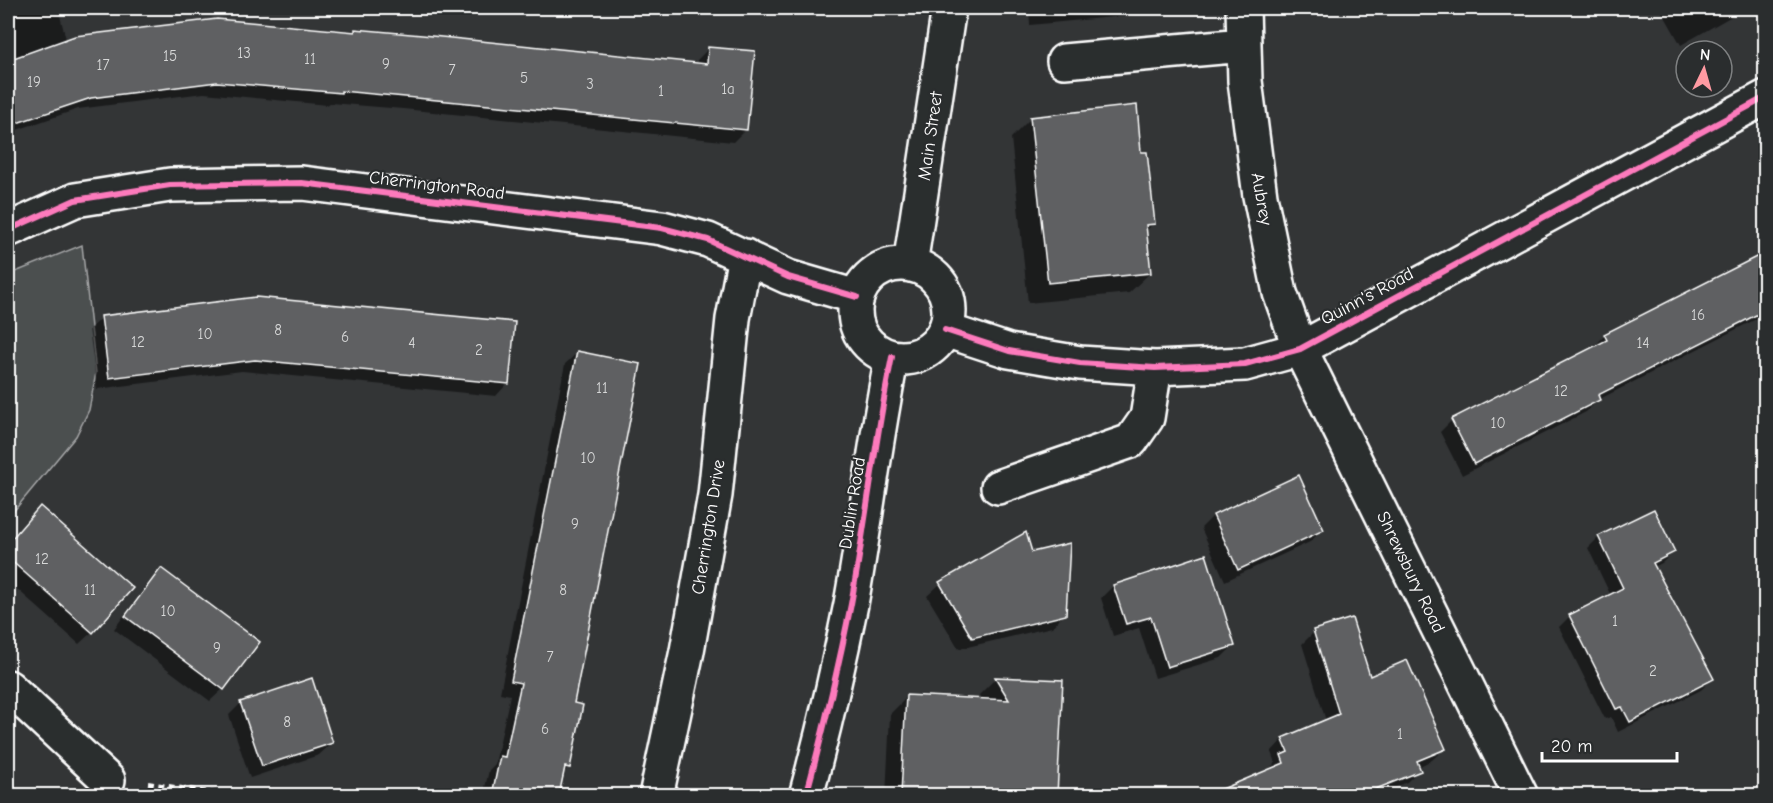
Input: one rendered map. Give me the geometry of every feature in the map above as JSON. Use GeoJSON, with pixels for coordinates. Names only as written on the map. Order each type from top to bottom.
{"type":"FeatureCollection","features":[{"type":"Feature","properties":{"kind":"street","name":"Main Street"},"geometry":{"type":"LineString","coordinates":[[910,265],[949,8]]}},
{"type":"Feature","properties":{"kind":"street","name":"Aubrey"},"geometry":{"type":"LineString","coordinates":[[1243,8],[1245,81],[1260,196],[1280,293],[1300,349]]}},
{"type":"Feature","properties":{"kind":"street"},"geometry":{"type":"LineString","coordinates":[[1064,61],[1244,45]]}},
{"type":"Feature","properties":{"kind":"street","name":"Quinn's Road"},"geometry":{"type":"LineString","coordinates":[[945,330],[1009,351],[1080,363],[1155,368],[1245,363],[1300,349],[1766,97]]}},
{"type":"Feature","properties":{"kind":"street","name":"Cherrington Road"},"geometry":{"type":"LineString","coordinates":[[8,230],[75,200],[159,186],[302,183],[662,228],[708,240],[788,277],[857,297]]}},
{"type":"Feature","properties":{"kind":"street","name":"Cherrington Drive"},"geometry":{"type":"LineString","coordinates":[[656,795],[687,651],[715,495],[733,319],[745,256]]}},
{"type":"Feature","properties":{"kind":"street"},"geometry":{"type":"LineString","coordinates":[[892,265],[910,265],[926,270],[944,290],[949,311],[945,330],[929,350],[905,358],[880,353],[864,338],[859,328],[855,313],[857,297],[864,284],[879,270],[892,265]]}},
{"type":"Feature","properties":{"kind":"street","name":"Shrewsbury Road"},"geometry":{"type":"LineString","coordinates":[[1300,349],[1521,795]]}},
{"type":"Feature","properties":{"kind":"street","name":"Dublin Road"},"geometry":{"type":"LineString","coordinates":[[806,795],[851,604],[892,357]]}},
{"type":"Feature","properties":{"kind":"street"},"geometry":{"type":"LineString","coordinates":[[998,487],[1131,441],[1147,418],[1155,368]]}},
{"type":"Feature","properties":{"kind":"street"},"geometry":{"type":"LineString","coordinates":[[8,687],[108,780]]}},
{"type":"Feature","properties":{"kind":"path"},"geometry":{"type":"LineString","coordinates":[[108,780],[153,783],[237,795]]}},
{"type":"Feature","properties":{"kind":"shaded area"},"geometry":{"type":"Polygon","coordinates":[[[82,245],[96,373],[89,410],[76,436],[8,518],[8,275],[82,245]]]}},
{"type":"Feature","properties":{"kind":"building"},"geometry":{"type":"Polygon","coordinates":[[[217,19],[355,32],[355,29],[422,35],[707,64],[708,47],[755,51],[747,130],[341,91],[341,93],[217,82],[91,98],[8,126],[8,60],[75,36],[217,19]]]}},
{"type":"Feature","properties":{"kind":"building"},"geometry":{"type":"Polygon","coordinates":[[[1137,105],[1141,152],[1147,152],[1155,224],[1146,225],[1151,273],[1048,283],[1030,117],[1137,105]]]}},
{"type":"Feature","properties":{"kind":"building"},"geometry":{"type":"Polygon","coordinates":[[[1766,252],[1766,310],[1598,395],[1600,400],[1474,464],[1451,419],[1607,340],[1604,334],[1766,252]]]}},
{"type":"Feature","properties":{"kind":"building"},"geometry":{"type":"Polygon","coordinates":[[[256,297],[515,322],[509,384],[255,360],[109,378],[101,316],[256,297]]]}},
{"type":"Feature","properties":{"kind":"building"},"geometry":{"type":"Polygon","coordinates":[[[577,351],[641,364],[574,703],[583,705],[570,768],[565,767],[559,795],[492,795],[500,756],[505,757],[521,683],[511,681],[577,351]]]}},
{"type":"Feature","properties":{"kind":"building"},"geometry":{"type":"Polygon","coordinates":[[[1299,475],[1324,530],[1238,570],[1213,515],[1299,475]]]}},
{"type":"Feature","properties":{"kind":"building"},"geometry":{"type":"Polygon","coordinates":[[[40,506],[133,588],[93,633],[8,558],[8,543],[40,506]]]}},
{"type":"Feature","properties":{"kind":"building"},"geometry":{"type":"Polygon","coordinates":[[[1654,509],[1675,552],[1653,563],[1714,679],[1630,722],[1622,707],[1616,709],[1569,615],[1623,588],[1598,536],[1654,509]]]}},
{"type":"Feature","properties":{"kind":"building"},"geometry":{"type":"Polygon","coordinates":[[[1026,532],[1032,552],[1070,543],[1066,615],[972,638],[939,582],[1026,532]]]}},
{"type":"Feature","properties":{"kind":"building"},"geometry":{"type":"Polygon","coordinates":[[[1206,554],[1235,646],[1167,667],[1151,617],[1126,624],[1113,585],[1206,554]]]}},
{"type":"Feature","properties":{"kind":"building"},"geometry":{"type":"Polygon","coordinates":[[[161,568],[260,642],[224,690],[125,616],[161,568]]]}},
{"type":"Feature","properties":{"kind":"building"},"geometry":{"type":"Polygon","coordinates":[[[1352,618],[1370,676],[1407,660],[1446,749],[1417,761],[1421,771],[1361,795],[1208,795],[1284,763],[1281,755],[1288,752],[1282,738],[1339,714],[1313,630],[1352,618]]]}},
{"type":"Feature","properties":{"kind":"building"},"geometry":{"type":"Polygon","coordinates":[[[995,677],[1063,680],[1057,795],[901,795],[906,695],[1009,700],[995,677]]]}},
{"type":"Feature","properties":{"kind":"building"},"geometry":{"type":"Polygon","coordinates":[[[312,678],[333,743],[262,766],[240,702],[312,678]]]}},
{"type":"Feature","properties":{"kind":"cycle path"},"geometry":{"type":"LineString","coordinates":[[945,330],[1009,351],[1080,363],[1155,368],[1245,364],[1300,349],[1766,97]]}},
{"type":"Feature","properties":{"kind":"cycle path"},"geometry":{"type":"LineString","coordinates":[[8,230],[75,200],[170,185],[302,183],[662,228],[708,240],[788,277],[857,297]]}},
{"type":"Feature","properties":{"kind":"cycle path"},"geometry":{"type":"LineString","coordinates":[[806,796],[851,604],[892,357]]}}]}
